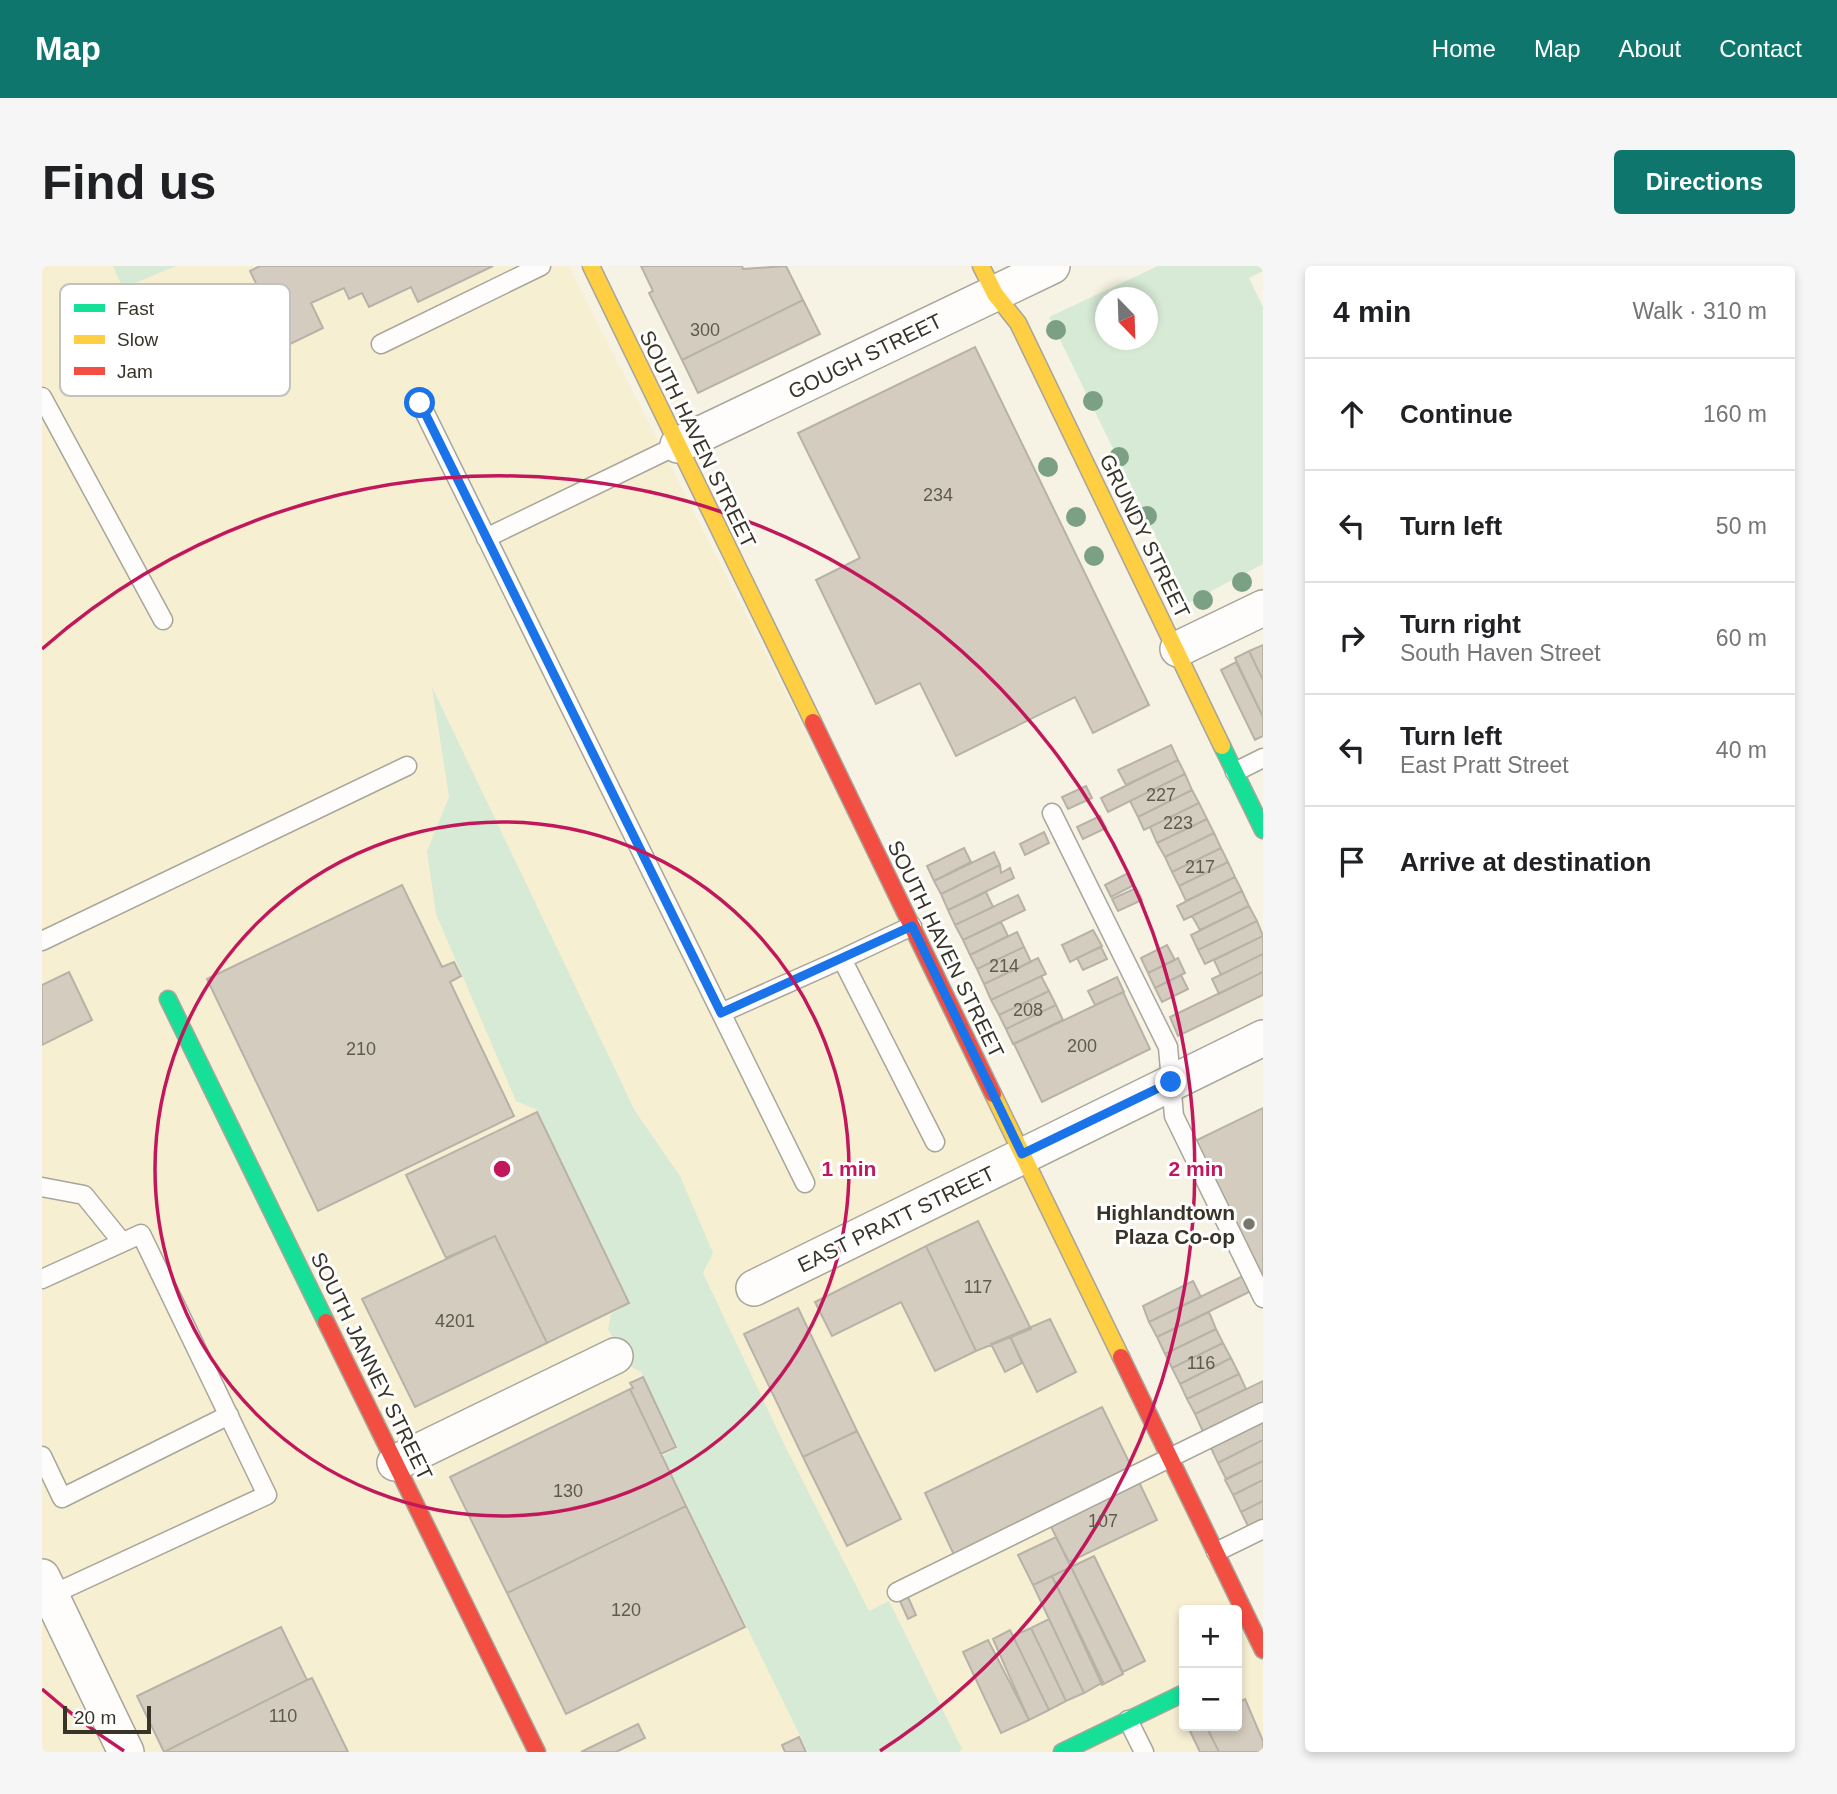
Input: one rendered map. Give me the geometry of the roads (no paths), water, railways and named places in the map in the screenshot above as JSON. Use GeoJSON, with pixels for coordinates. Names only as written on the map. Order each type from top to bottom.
{"type":"FeatureCollection","features":[{"type":"Feature","properties":{"kind":"main road","name":"SOUTH HAVEN STREET"},"geometry":{"type":"LineString","coordinates":[[591,266],[1216,1552],[1260,1654]]}},
{"type":"Feature","properties":{"kind":"main road","name":"GRUNDY STREET"},"geometry":{"type":"LineString","coordinates":[[988,280],[1018,323],[1178,649],[1263,830]]}},
{"type":"Feature","properties":{"kind":"main road","name":"SOUTH JANNEY STREET"},"geometry":{"type":"LineString","coordinates":[[169,999],[537,1752]]}},
{"type":"Feature","properties":{"kind":"main road"},"geometry":{"type":"LineString","coordinates":[[1062,1752],[1179,1695]]}},
{"type":"Feature","properties":{"kind":"street","name":"GOUGH STREET"},"geometry":{"type":"LineString","coordinates":[[678,446],[988,280],[1052,266]]}},
{"type":"Feature","properties":{"kind":"street"},"geometry":{"type":"LineString","coordinates":[[1178,649],[1263,608]]}},
{"type":"Feature","properties":{"kind":"street","name":"EAST PRATT STREET"},"geometry":{"type":"LineString","coordinates":[[754,1288],[959,1189],[1022,1154],[1263,1038]]}},
{"type":"Feature","properties":{"kind":"street"},"geometry":{"type":"LineString","coordinates":[[396,1463],[615,1356]]}},
{"type":"Feature","properties":{"kind":"street"},"geometry":{"type":"LineString","coordinates":[[47,1586],[126,1752]]}},
{"type":"Feature","properties":{"kind":"lane"},"geometry":{"type":"LineString","coordinates":[[381,344],[541,266]]}},
{"type":"Feature","properties":{"kind":"lane"},"geometry":{"type":"LineString","coordinates":[[42,397],[163,620]]}},
{"type":"Feature","properties":{"kind":"lane"},"geometry":{"type":"LineString","coordinates":[[420,403],[805,1183]]}},
{"type":"Feature","properties":{"kind":"lane"},"geometry":{"type":"LineString","coordinates":[[486,538],[678,446]]}},
{"type":"Feature","properties":{"kind":"lane"},"geometry":{"type":"LineString","coordinates":[[1235,772],[1263,758]]}},
{"type":"Feature","properties":{"kind":"lane"},"geometry":{"type":"LineString","coordinates":[[42,941],[407,766]]}},
{"type":"Feature","properties":{"kind":"lane"},"geometry":{"type":"LineString","coordinates":[[1052,813],[1168,1047],[1174,1116],[1263,1297]]}},
{"type":"Feature","properties":{"kind":"lane"},"geometry":{"type":"LineString","coordinates":[[721,1013],[912,926]]}},
{"type":"Feature","properties":{"kind":"lane"},"geometry":{"type":"LineString","coordinates":[[842,959],[935,1142]]}},
{"type":"Feature","properties":{"kind":"lane"},"geometry":{"type":"LineString","coordinates":[[42,1188],[84,1195],[122,1242]]}},
{"type":"Feature","properties":{"kind":"lane"},"geometry":{"type":"LineString","coordinates":[[42,1279],[141,1234],[267,1495],[47,1586]]}},
{"type":"Feature","properties":{"kind":"lane"},"geometry":{"type":"LineString","coordinates":[[897,1591],[1263,1412]]}},
{"type":"Feature","properties":{"kind":"lane"},"geometry":{"type":"LineString","coordinates":[[43,1459],[62,1498],[229,1415]]}},
{"type":"Feature","properties":{"kind":"lane"},"geometry":{"type":"LineString","coordinates":[[1216,1552],[1263,1529]]}},
{"type":"Feature","properties":{"kind":"lane"},"geometry":{"type":"LineString","coordinates":[[1128,1720],[1144,1752]]}},
{"type":"Feature","properties":{"kind":"place","name":"Highlandtown Plaza Co-op"},"geometry":{"type":"Point","coordinates":[1249,1224]}}]}
